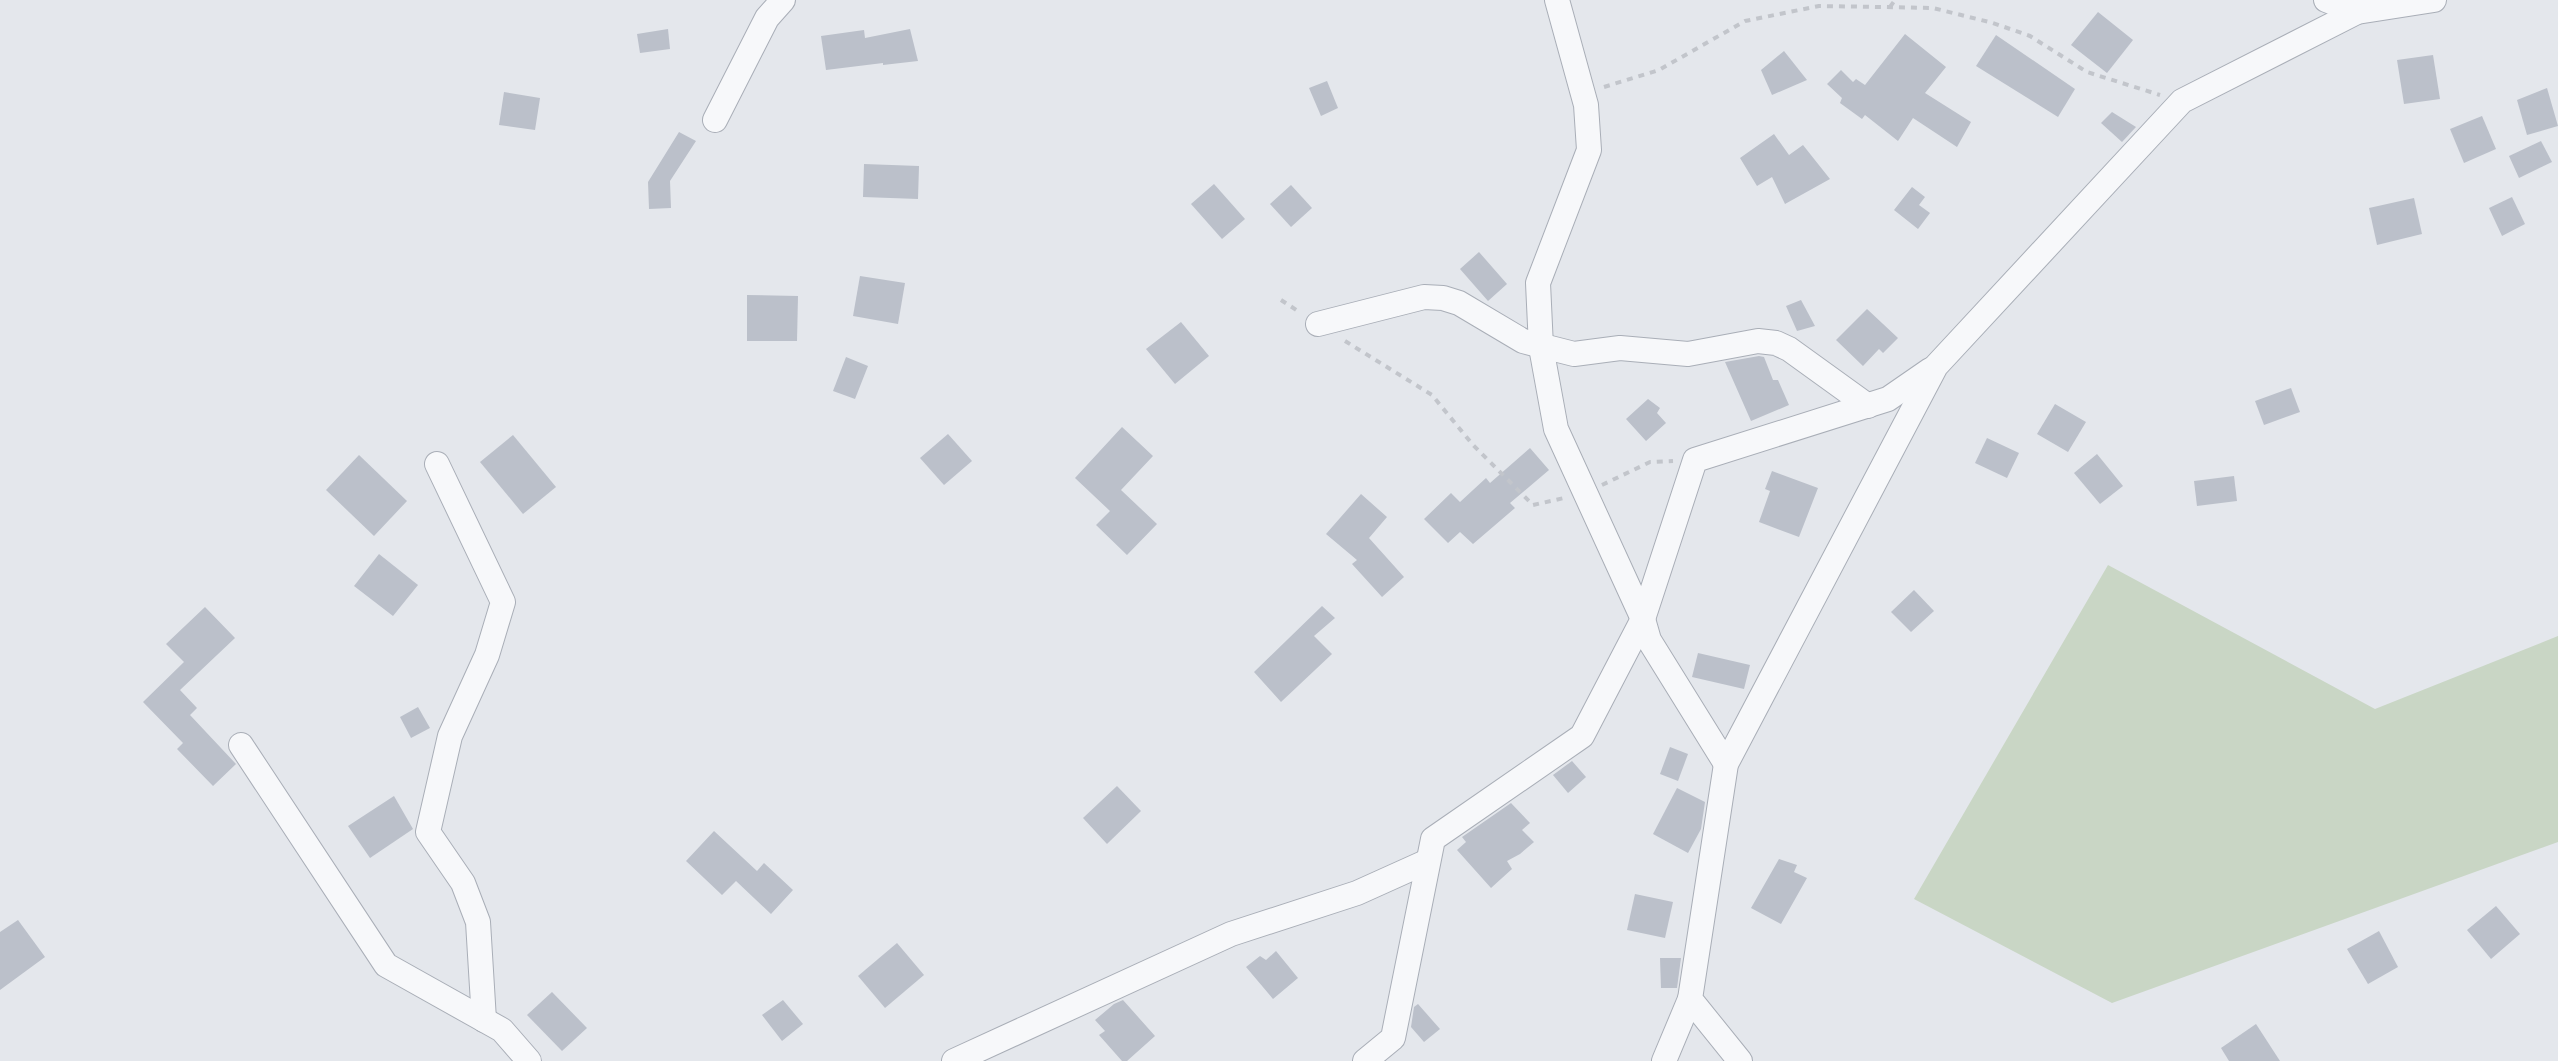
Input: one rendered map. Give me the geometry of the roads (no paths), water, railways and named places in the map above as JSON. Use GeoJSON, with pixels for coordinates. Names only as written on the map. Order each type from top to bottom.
{"type":"FeatureCollection","features":[{"type":"Feature","properties":{"kind":"street"},"geometry":{"type":"LineString","coordinates":[[715,120],[767,18],[783,0]]}},
{"type":"Feature","properties":{"kind":"street"},"geometry":{"type":"LineString","coordinates":[[1557,0],[1583,92],[1589,150],[1538,283],[1541,347],[1556,429],[1643,619],[1649,640],[1726,764]]}},
{"type":"Feature","properties":{"kind":"street"},"geometry":{"type":"LineString","coordinates":[[2326,0],[2357,12]]}},
{"type":"Feature","properties":{"kind":"street"},"geometry":{"type":"LineString","coordinates":[[1365,1061],[1393,1038],[1433,839],[1582,736],[1643,619],[1695,460],[1888,399],[1936,366],[2182,101],[2357,12],[2434,0]]}},
{"type":"Feature","properties":{"kind":"street"},"geometry":{"type":"LineString","coordinates":[[1318,324],[1424,297],[1459,303],[1523,341],[1574,354],[1620,348],[1688,354],[1758,341],[1776,343],[1868,406]]}},
{"type":"Feature","properties":{"kind":"street"},"geometry":{"type":"LineString","coordinates":[[1664,1061],[1690,999],[1726,764],[1936,366]]}},
{"type":"Feature","properties":{"kind":"street"},"geometry":{"type":"LineString","coordinates":[[437,464],[503,602],[487,655],[450,736],[428,832],[463,883],[478,922],[484,1020]]}},
{"type":"Feature","properties":{"kind":"street"},"geometry":{"type":"LineString","coordinates":[[241,745],[386,965],[502,1030],[529,1061]]}},
{"type":"Feature","properties":{"kind":"street"},"geometry":{"type":"LineString","coordinates":[[954,1061],[1231,934],[1357,893],[1428,861]]}},
{"type":"Feature","properties":{"kind":"street"},"geometry":{"type":"LineString","coordinates":[[1690,999],[1740,1061]]}}]}
